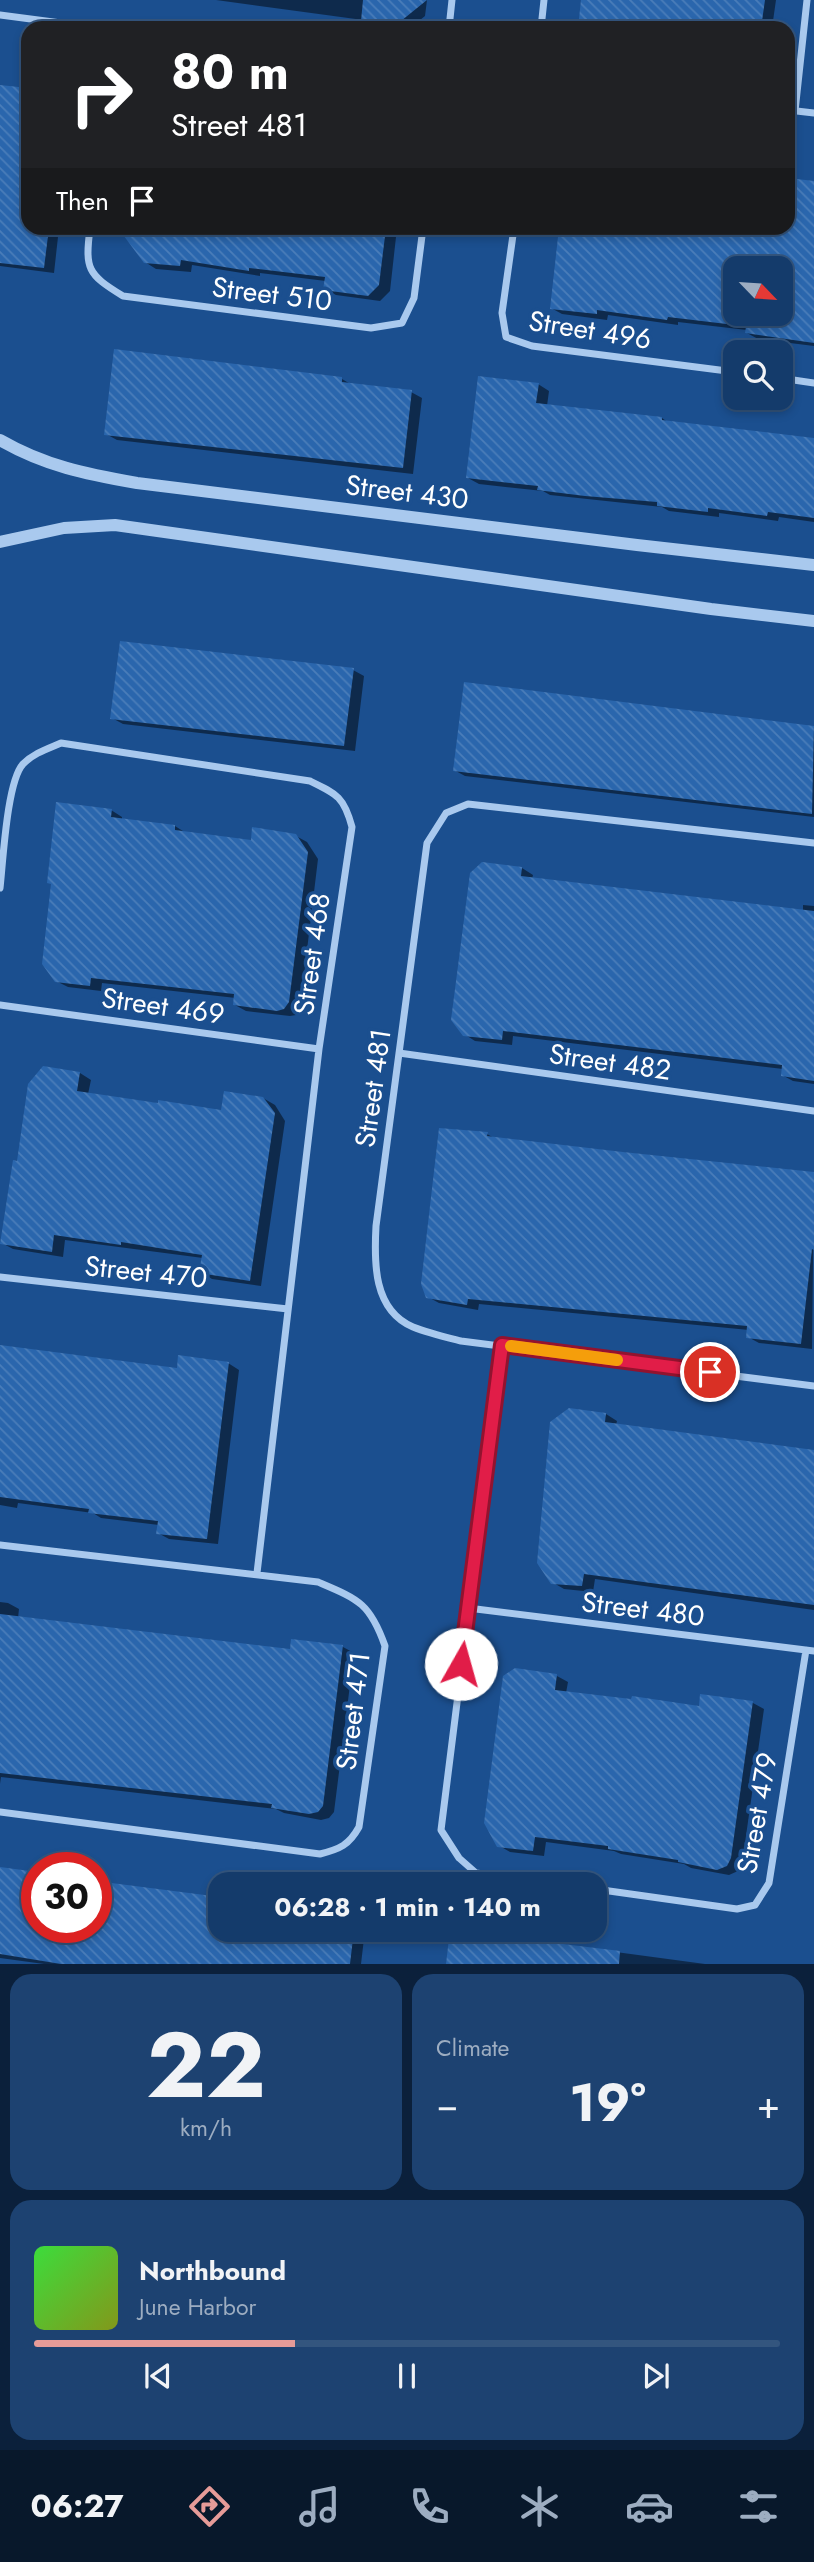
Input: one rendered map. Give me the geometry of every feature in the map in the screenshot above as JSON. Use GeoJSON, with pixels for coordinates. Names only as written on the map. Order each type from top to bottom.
{"type":"FeatureCollection","features":[{"type":"Feature","properties":{"kind":"street"},"geometry":{"type":"LineString","coordinates":[[450,21],[452,0]]}},
{"type":"Feature","properties":{"kind":"street"},"geometry":{"type":"LineString","coordinates":[[542,21],[544,0]]}},
{"type":"Feature","properties":{"kind":"street"},"geometry":{"type":"LineString","coordinates":[[795,82],[807,0]]}},
{"type":"Feature","properties":{"kind":"street"},"geometry":{"type":"LineString","coordinates":[[0,15],[46,21]]}},
{"type":"Feature","properties":{"kind":"street"},"geometry":{"type":"LineString","coordinates":[[795,111],[814,113]]}},
{"type":"Feature","properties":{"kind":"street","name":"Street 510"},"geometry":{"type":"LineString","coordinates":[[89,235],[86,260],[99,281],[123,296],[371,328],[402,323],[414,298],[422,235]]}},
{"type":"Feature","properties":{"kind":"street","name":"Street 496"},"geometry":{"type":"LineString","coordinates":[[513,235],[502,313],[506,337],[532,346],[723,370]]}},
{"type":"Feature","properties":{"kind":"street"},"geometry":{"type":"LineString","coordinates":[[793,380],[814,383]]}},
{"type":"Feature","properties":{"kind":"street","name":"Street 430"},"geometry":{"type":"LineString","coordinates":[[0,440],[42,462],[137,483],[814,565]]}},
{"type":"Feature","properties":{"kind":"street"},"geometry":{"type":"LineString","coordinates":[[0,542],[64,528],[115,525],[601,594],[814,621]]}},
{"type":"Feature","properties":{"kind":"street","name":"Street 468"},"geometry":{"type":"LineString","coordinates":[[0,888],[13,784],[20,766],[35,754],[61,743],[310,781],[336,793],[347,808],[352,827],[319,1049],[257,1573]]}},
{"type":"Feature","properties":{"kind":"street","name":"Street 481"},"geometry":{"type":"LineString","coordinates":[[814,843],[468,804],[446,813],[427,843],[376,1226],[374,1265],[386,1306],[411,1326],[461,1341],[814,1386]]}},
{"type":"Feature","properties":{"kind":"street","name":"Street 469"},"geometry":{"type":"LineString","coordinates":[[0,1005],[319,1049]]}},
{"type":"Feature","properties":{"kind":"street","name":"Street 482"},"geometry":{"type":"LineString","coordinates":[[399,1053],[814,1111]]}},
{"type":"Feature","properties":{"kind":"street","name":"Street 470"},"geometry":{"type":"LineString","coordinates":[[0,1277],[288,1309]]}},
{"type":"Feature","properties":{"kind":"street"},"geometry":{"type":"LineString","coordinates":[[475,1872],[459,1858],[441,1830],[502,1345]]}},
{"type":"Feature","properties":{"kind":"street","name":"Street 471"},"geometry":{"type":"LineString","coordinates":[[0,1545],[318,1582],[357,1599],[376,1620],[385,1646],[359,1827],[342,1849],[320,1854],[0,1812]]}},
{"type":"Feature","properties":{"kind":"street","name":"Street 480"},"geometry":{"type":"LineString","coordinates":[[468,1608],[810,1651]]}},
{"type":"Feature","properties":{"kind":"street","name":"Street 479"},"geometry":{"type":"LineString","coordinates":[[607,1891],[737,1909],[755,1905],[769,1883],[810,1651]]}},
{"type":"Feature","properties":{"kind":"building"},"geometry":{"type":"Polygon","coordinates":[[[363,0],[427,0],[401,21],[361,21],[363,0]]]}},
{"type":"Feature","properties":{"kind":"building"},"geometry":{"type":"Polygon","coordinates":[[[581,0],[765,0],[762,21],[579,21],[581,0]]]}},
{"type":"Feature","properties":{"kind":"building"},"geometry":{"type":"Polygon","coordinates":[[[0,85],[21,87],[21,235],[48,235],[44,268],[0,263],[0,85]]]}},
{"type":"Feature","properties":{"kind":"building"},"geometry":{"type":"Polygon","coordinates":[[[795,179],[814,181],[814,343],[745,333],[746,326],[793,326],[793,256],[723,256],[723,324],[668,317],[667,320],[597,310],[597,314],[550,309],[558,235],[795,235],[795,179]]]}},
{"type":"Feature","properties":{"kind":"building"},"geometry":{"type":"Polygon","coordinates":[[[123,235],[385,235],[379,285],[368,296],[323,290],[325,277],[249,268],[249,271],[181,260],[180,266],[144,263],[123,235]]]}},
{"type":"Feature","properties":{"kind":"building"},"geometry":{"type":"Polygon","coordinates":[[[114,349],[342,377],[342,382],[412,390],[403,468],[104,435],[114,349]]]}},
{"type":"Feature","properties":{"kind":"building"},"geometry":{"type":"Polygon","coordinates":[[[478,376],[539,383],[536,403],[814,438],[814,518],[768,512],[767,516],[708,508],[708,512],[657,506],[657,502],[537,490],[538,486],[466,478],[478,376]]]}},
{"type":"Feature","properties":{"kind":"building"},"geometry":{"type":"Polygon","coordinates":[[[120,641],[354,668],[344,746],[110,719],[120,641]]]}},
{"type":"Feature","properties":{"kind":"building"},"geometry":{"type":"Polygon","coordinates":[[[464,682],[814,726],[812,814],[453,771],[464,682]]]}},
{"type":"Feature","properties":{"kind":"building"},"geometry":{"type":"Polygon","coordinates":[[[56,802],[112,809],[111,817],[175,825],[175,830],[251,840],[252,827],[296,834],[308,852],[289,1002],[284,1009],[277,1011],[233,1005],[234,994],[91,978],[90,986],[55,982],[42,964],[56,802]]]}},
{"type":"Feature","properties":{"kind":"building"},"geometry":{"type":"Polygon","coordinates":[[[482,862],[522,867],[521,876],[814,911],[814,1081],[781,1076],[782,1065],[503,1031],[502,1040],[463,1036],[451,1020],[470,873],[482,862]]]}},
{"type":"Feature","properties":{"kind":"building"},"geometry":{"type":"Polygon","coordinates":[[[43,1066],[80,1072],[77,1091],[158,1103],[158,1100],[221,1110],[224,1091],[263,1097],[275,1113],[250,1281],[199,1273],[202,1255],[121,1242],[121,1245],[54,1235],[52,1252],[0,1244],[13,1160],[17,1161],[28,1084],[43,1066]]]}},
{"type":"Feature","properties":{"kind":"building"},"geometry":{"type":"Polygon","coordinates":[[[439,1128],[488,1132],[487,1136],[623,1152],[814,1172],[814,1250],[812,1249],[801,1344],[746,1338],[747,1326],[468,1299],[467,1305],[426,1298],[421,1284],[439,1128]]]}},
{"type":"Feature","properties":{"kind":"building"},"geometry":{"type":"Polygon","coordinates":[[[0,1345],[177,1368],[178,1355],[229,1362],[207,1539],[156,1534],[158,1521],[88,1513],[89,1509],[0,1497],[0,1345]]]}},
{"type":"Feature","properties":{"kind":"building"},"geometry":{"type":"Polygon","coordinates":[[[569,1408],[606,1413],[605,1422],[814,1450],[814,1605],[584,1574],[582,1586],[551,1584],[537,1563],[550,1422],[569,1408]]]}},
{"type":"Feature","properties":{"kind":"building"},"geometry":{"type":"Polygon","coordinates":[[[0,1614],[290,1649],[291,1639],[343,1645],[323,1806],[318,1812],[309,1814],[271,1808],[272,1804],[0,1773],[0,1614]]]}},
{"type":"Feature","properties":{"kind":"building"},"geometry":{"type":"Polygon","coordinates":[[[515,1668],[557,1674],[555,1690],[631,1699],[632,1696],[699,1706],[700,1694],[753,1701],[731,1858],[727,1866],[717,1870],[678,1860],[608,1849],[608,1846],[535,1837],[533,1851],[497,1847],[484,1823],[503,1676],[515,1668]]]}},
{"type":"Feature","properties":{"kind":"building"},"geometry":{"type":"Polygon","coordinates":[[[0,1867],[21,1870],[21,1943],[112,1943],[112,1883],[208,1895],[208,1942],[353,1942],[350,1964],[61,1964],[0,1954],[0,1867]]]}},
{"type":"Feature","properties":{"kind":"building"},"geometry":{"type":"Polygon","coordinates":[[[449,1942],[547,1942],[620,1951],[619,1964],[446,1964],[449,1942]]]}},
{"type":"Feature","properties":{"kind":"slow traffic"},"geometry":{"type":"LineString","coordinates":[[511,1346],[617,1360]]}},
{"type":"Feature","properties":{"kind":"route"},"geometry":{"type":"LineString","coordinates":[[461,1664],[502,1345],[710,1372]]}}]}
